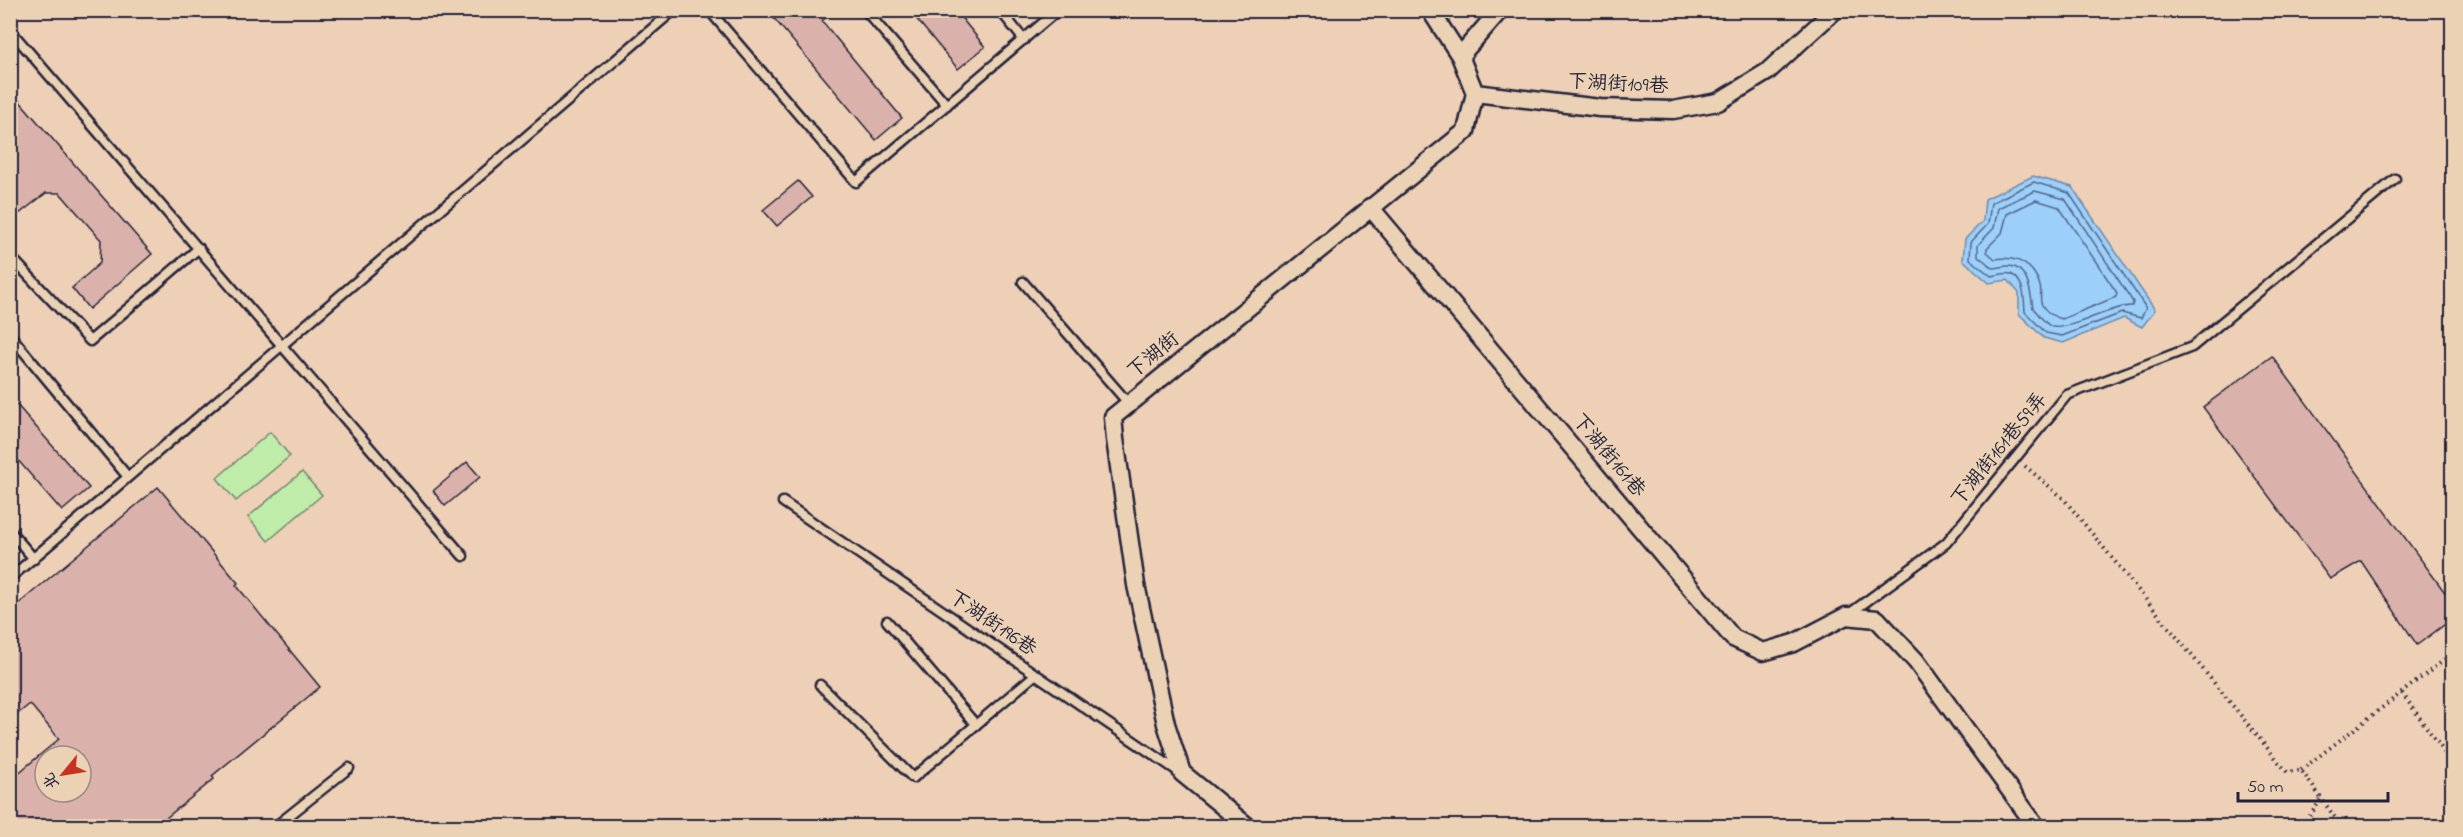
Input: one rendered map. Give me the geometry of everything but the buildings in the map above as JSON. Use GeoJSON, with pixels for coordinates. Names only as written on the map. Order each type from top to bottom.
{"type":"FeatureCollection","features":[{"type":"Feature","properties":{"kind":"street"},"geometry":{"type":"LineString","coordinates":[[1430,10],[1460,56],[1475,93]]}},
{"type":"Feature","properties":{"kind":"street"},"geometry":{"type":"LineString","coordinates":[[1460,56],[1500,10]]}},
{"type":"Feature","properties":{"kind":"street","name":"下湖街109巷"},"geometry":{"type":"LineString","coordinates":[[1475,93],[1600,108],[1673,111],[1718,102],[1767,72],[1835,10]]}},
{"type":"Feature","properties":{"kind":"street","name":"下湖街"},"geometry":{"type":"LineString","coordinates":[[1182,773],[1166,724],[1134,574],[1113,417],[1466,131],[1475,93]]}},
{"type":"Feature","properties":{"kind":"street","name":"下湖街161巷"},"geometry":{"type":"LineString","coordinates":[[1370,207],[1733,638],[1763,652],[1794,643],[1846,616]]}},
{"type":"Feature","properties":{"kind":"street"},"geometry":{"type":"LineString","coordinates":[[1846,616],[1877,619],[1916,661],[2036,826]]}},
{"type":"Feature","properties":{"kind":"street"},"geometry":{"type":"LineString","coordinates":[[1182,773],[1246,826]]}},
{"type":"Feature","properties":{"kind":"lane"},"geometry":{"type":"LineString","coordinates":[[10,578],[674,10]]}},
{"type":"Feature","properties":{"kind":"lane"},"geometry":{"type":"LineString","coordinates":[[709,10],[856,182],[1058,10]]}},
{"type":"Feature","properties":{"kind":"lane"},"geometry":{"type":"LineString","coordinates":[[865,10],[947,105]]}},
{"type":"Feature","properties":{"kind":"lane"},"geometry":{"type":"LineString","coordinates":[[1000,10],[1024,40]]}},
{"type":"Feature","properties":{"kind":"lane"},"geometry":{"type":"LineString","coordinates":[[10,30],[463,556]]}},
{"type":"Feature","properties":{"kind":"lane","name":"下湖街161巷59弄"},"geometry":{"type":"LineString","coordinates":[[1846,616],[1946,543],[2067,394],[2192,347],[2395,179]]}},
{"type":"Feature","properties":{"kind":"lane"},"geometry":{"type":"LineString","coordinates":[[10,256],[90,341],[199,248]]}},
{"type":"Feature","properties":{"kind":"lane"},"geometry":{"type":"LineString","coordinates":[[1023,282],[1129,404]]}},
{"type":"Feature","properties":{"kind":"lane"},"geometry":{"type":"LineString","coordinates":[[10,335],[128,477]]}},
{"type":"Feature","properties":{"kind":"lane","name":"下湖街196巷"},"geometry":{"type":"LineString","coordinates":[[783,502],[1182,773]]}},
{"type":"Feature","properties":{"kind":"lane"},"geometry":{"type":"LineString","coordinates":[[10,531],[33,559]]}},
{"type":"Feature","properties":{"kind":"lane"},"geometry":{"type":"LineString","coordinates":[[887,621],[976,725]]}},
{"type":"Feature","properties":{"kind":"lane"},"geometry":{"type":"LineString","coordinates":[[820,685],[913,778],[1036,674]]}},
{"type":"Feature","properties":{"kind":"lane"},"geometry":{"type":"LineString","coordinates":[[276,826],[349,768]]}},
{"type":"Feature","properties":{"kind":"path"},"geometry":{"type":"LineString","coordinates":[[2015,458],[2063,498],[2288,772],[2301,770],[2452,654]]}},
{"type":"Feature","properties":{"kind":"path"},"geometry":{"type":"LineString","coordinates":[[2402,693],[2452,763]]}},
{"type":"Feature","properties":{"kind":"path"},"geometry":{"type":"LineString","coordinates":[[2301,770],[2341,826]]}},
{"type":"Feature","properties":{"kind":"path"},"geometry":{"type":"LineString","coordinates":[[2303,826],[2321,799]]}},
{"type":"Feature","properties":{"kind":"green space"},"geometry":{"type":"Polygon","coordinates":[[[270,432],[290,456],[236,501],[217,478],[270,432]]]}},
{"type":"Feature","properties":{"kind":"green space"},"geometry":{"type":"Polygon","coordinates":[[[302,472],[322,495],[268,541],[248,517],[302,472]]]}},
{"type":"Feature","properties":{"kind":"water"},"geometry":{"type":"Polygon","coordinates":[[[2033,176],[2072,187],[2155,310],[2142,327],[2124,318],[2063,343],[2044,338],[2019,314],[2019,293],[2008,280],[1989,283],[1963,260],[1965,239],[1983,221],[1985,199],[2033,176]]]}}]}
